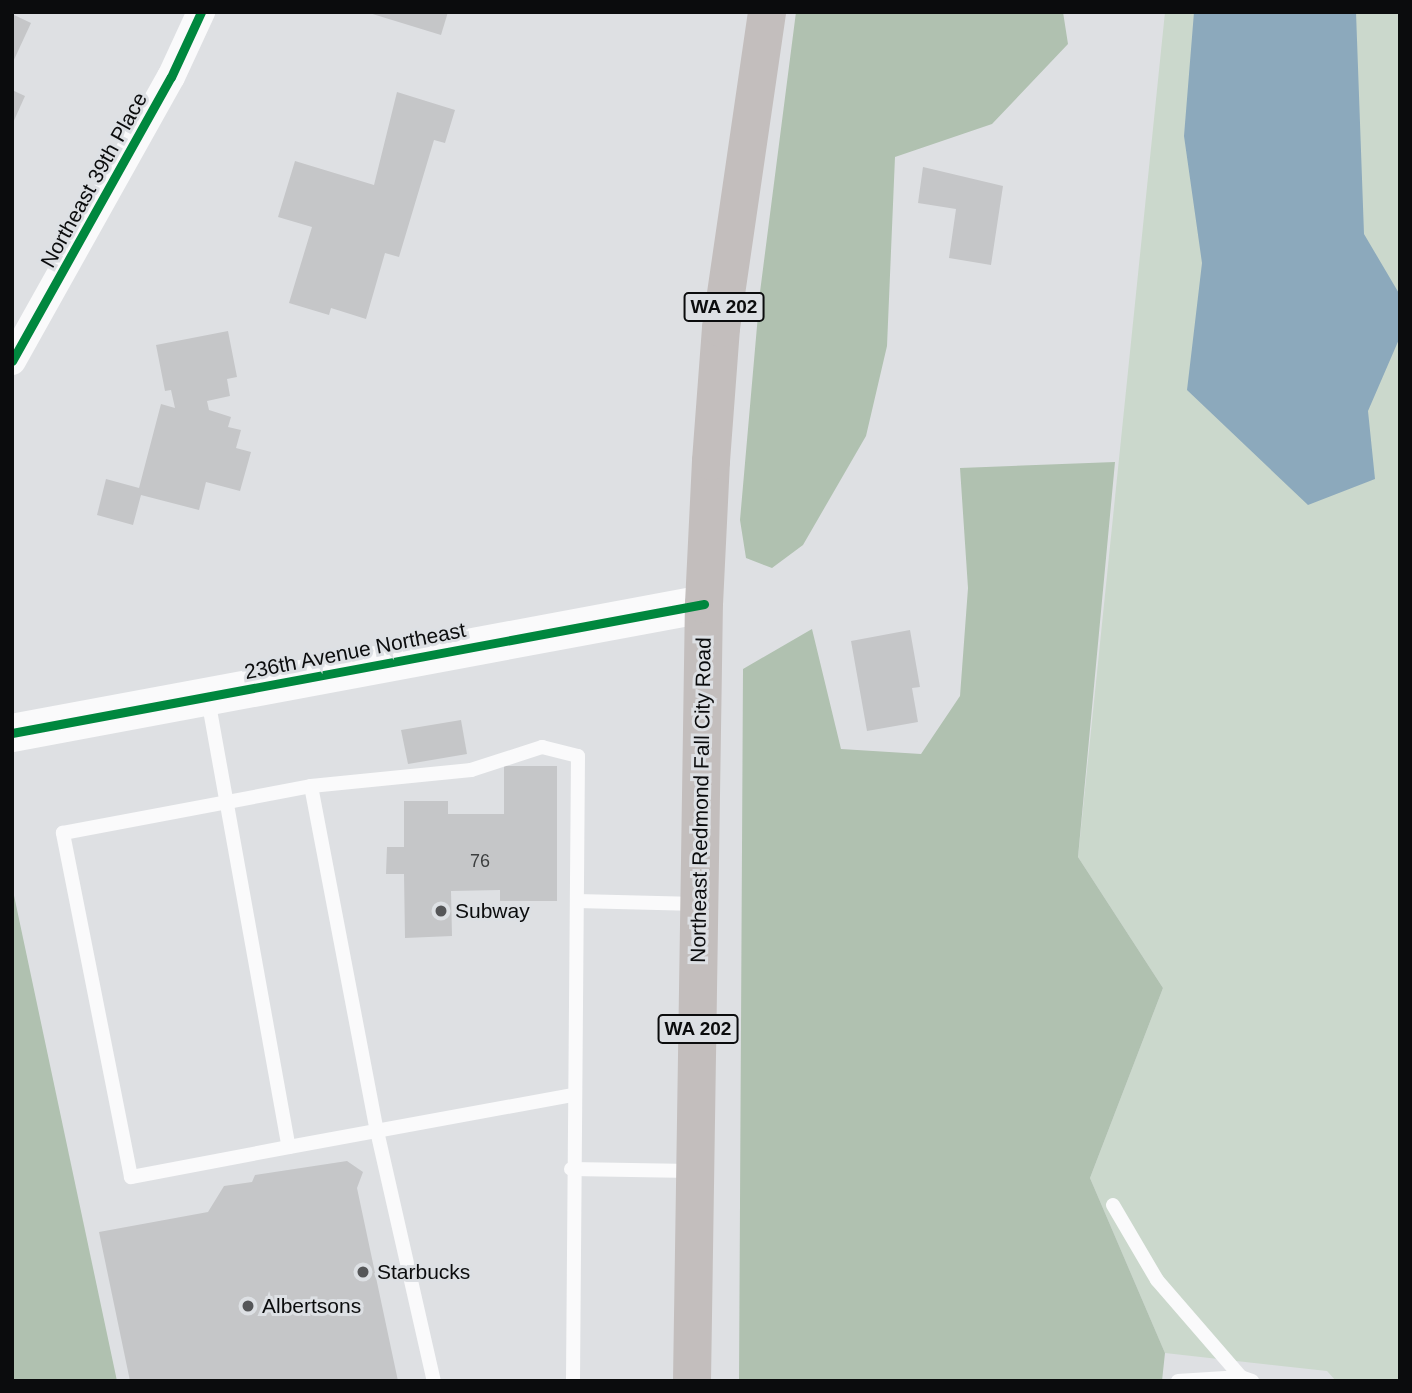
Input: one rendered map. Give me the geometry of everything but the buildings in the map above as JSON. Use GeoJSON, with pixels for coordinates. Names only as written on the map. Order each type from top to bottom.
{"type":"FeatureCollection","features":[{"type":"Feature","properties":{"kind":"main road","name":"Northeast Redmond Fall City Road"},"geometry":{"type":"LineString","coordinates":[[692,1381],[704,604],[721,328],[767,12]]}},
{"type":"Feature","properties":{"kind":"street","name":"Northeast 39th Place"},"geometry":{"type":"LineString","coordinates":[[12,361],[171,77],[201,12]]}},
{"type":"Feature","properties":{"kind":"street","name":"236th Avenue Northeast"},"geometry":{"type":"LineString","coordinates":[[12,733],[704,604]]}},
{"type":"Feature","properties":{"kind":"lane"},"geometry":{"type":"LineString","coordinates":[[208,697],[289,1147]]}},
{"type":"Feature","properties":{"kind":"lane"},"geometry":{"type":"LineString","coordinates":[[573,1095],[131,1177],[63,833],[311,786],[471,770],[542,747],[578,756],[577,901],[573,1095],[571,1169],[573,1381]]}},
{"type":"Feature","properties":{"kind":"lane"},"geometry":{"type":"LineString","coordinates":[[311,786],[377,1131],[434,1381]]}},
{"type":"Feature","properties":{"kind":"lane"},"geometry":{"type":"LineString","coordinates":[[577,901],[700,904]]}},
{"type":"Feature","properties":{"kind":"lane"},"geometry":{"type":"LineString","coordinates":[[571,1169],[695,1171]]}},
{"type":"Feature","properties":{"kind":"lane"},"geometry":{"type":"LineString","coordinates":[[1113,1205],[1157,1280],[1247,1379]]}},
{"type":"Feature","properties":{"kind":"lane"},"geometry":{"type":"LineString","coordinates":[[1178,1381],[1247,1379]]}},
{"type":"Feature","properties":{"kind":"shaded area"},"geometry":{"type":"Polygon","coordinates":[[[1165,12],[1400,12],[1400,1381],[1336,1381],[1327,1371],[1165,1353],[1090,1178],[1163,988],[1078,857],[1165,12]]]}},
{"type":"Feature","properties":{"kind":"green space"},"geometry":{"type":"Polygon","coordinates":[[[796,12],[1063,12],[1068,44],[992,124],[895,157],[887,346],[866,436],[803,545],[772,568],[746,558],[740,520],[760,292],[796,12]]]}},
{"type":"Feature","properties":{"kind":"green space"},"geometry":{"type":"Polygon","coordinates":[[[1115,462],[1078,857],[1163,988],[1090,1178],[1165,1353],[1162,1381],[739,1381],[743,669],[812,629],[841,749],[921,754],[960,696],[968,588],[960,468],[1115,462]]]}},
{"type":"Feature","properties":{"kind":"green space"},"geometry":{"type":"Polygon","coordinates":[[[12,886],[117,1381],[12,1381],[12,886]]]}},
{"type":"Feature","properties":{"kind":"water"},"geometry":{"type":"Polygon","coordinates":[[[1194,12],[1356,12],[1364,234],[1400,295],[1400,337],[1368,411],[1375,479],[1308,505],[1187,390],[1202,263],[1184,136],[1194,12]]]}},
{"type":"Feature","properties":{"kind":"cycle path"},"geometry":{"type":"LineString","coordinates":[[12,361],[171,77],[201,12]]}},
{"type":"Feature","properties":{"kind":"cycle path"},"geometry":{"type":"LineString","coordinates":[[12,733],[704,604]]}},
{"type":"Feature","properties":{"kind":"place","name":"Subway"},"geometry":{"type":"Point","coordinates":[441,911]}},
{"type":"Feature","properties":{"kind":"place","name":"Starbucks"},"geometry":{"type":"Point","coordinates":[363,1272]}},
{"type":"Feature","properties":{"kind":"place","name":"Albertsons"},"geometry":{"type":"Point","coordinates":[248,1306]}}]}
